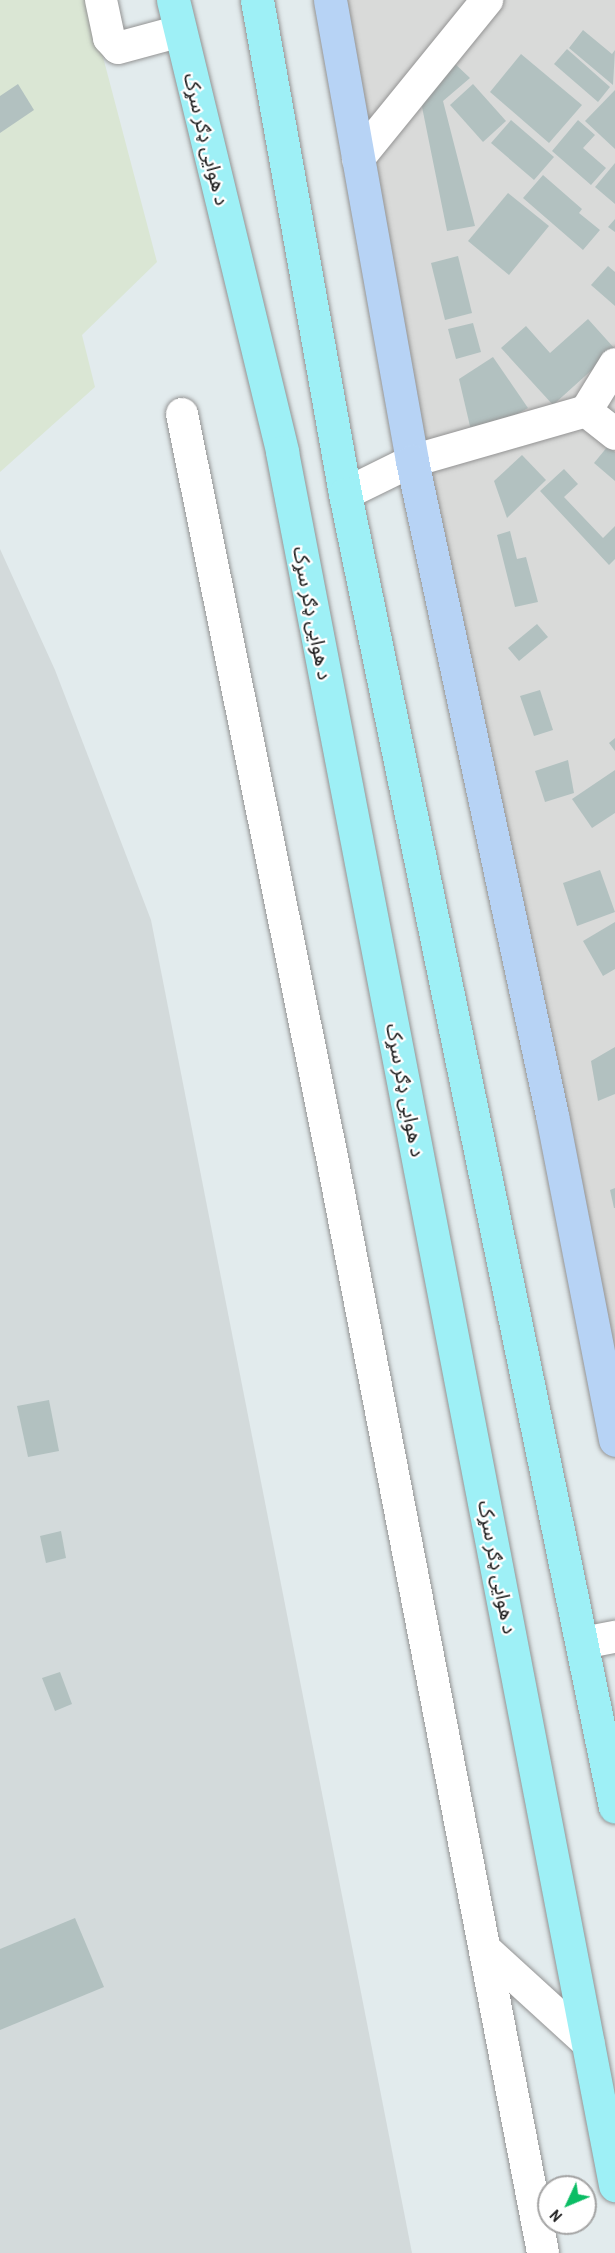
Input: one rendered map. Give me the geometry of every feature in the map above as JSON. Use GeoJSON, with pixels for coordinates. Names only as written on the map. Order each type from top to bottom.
{"type":"FeatureCollection","features":[{"type":"Feature","properties":{"kind":"main road","name":"د هوایی ډګر سړک"},"geometry":{"type":"LineString","coordinates":[[173,0],[282,452],[615,2185]]}},
{"type":"Feature","properties":{"kind":"main road"},"geometry":{"type":"LineString","coordinates":[[257,0],[345,494],[615,1806]]}},
{"type":"Feature","properties":{"kind":"street"},"geometry":{"type":"LineString","coordinates":[[101,0],[110,38],[118,48],[181,31]]}},
{"type":"Feature","properties":{"kind":"street"},"geometry":{"type":"LineString","coordinates":[[330,0],[412,461],[552,1115],[615,1440]]}},
{"type":"Feature","properties":{"kind":"street"},"geometry":{"type":"LineString","coordinates":[[358,159],[487,0]]}},
{"type":"Feature","properties":{"kind":"street"},"geometry":{"type":"LineString","coordinates":[[345,494],[412,461],[586,411],[615,364]]}},
{"type":"Feature","properties":{"kind":"street"},"geometry":{"type":"LineString","coordinates":[[586,411],[615,434]]}},
{"type":"Feature","properties":{"kind":"street"},"geometry":{"type":"LineString","coordinates":[[182,414],[486,1950],[543,2253]]}},
{"type":"Feature","properties":{"kind":"street"},"geometry":{"type":"LineString","coordinates":[[583,1643],[615,1637]]}},
{"type":"Feature","properties":{"kind":"street"},"geometry":{"type":"LineString","coordinates":[[486,1950],[589,2044]]}},
{"type":"Feature","properties":{"kind":"shaded area"},"geometry":{"type":"Polygon","coordinates":[[[0,0],[88,0],[157,262],[82,335],[95,387],[0,472],[0,0]]]}},
{"type":"Feature","properties":{"kind":"shaded area"},"geometry":{"type":"Polygon","coordinates":[[[337,0],[615,0],[615,1420],[337,0]]]}},
{"type":"Feature","properties":{"kind":"shaded area"},"geometry":{"type":"Polygon","coordinates":[[[0,549],[55,670],[151,920],[412,2253],[0,2253],[0,549]]]}},
{"type":"Feature","properties":{"kind":"building"},"geometry":{"type":"Polygon","coordinates":[[[583,30],[612,54],[615,50],[613,85],[569,48],[583,30]]]}},
{"type":"Feature","properties":{"kind":"building"},"geometry":{"type":"Polygon","coordinates":[[[567,49],[610,87],[598,102],[554,64],[567,49]]]}},
{"type":"Feature","properties":{"kind":"building"},"geometry":{"type":"Polygon","coordinates":[[[521,54],[582,105],[549,143],[490,92],[521,54]]]}},
{"type":"Feature","properties":{"kind":"building"},"geometry":{"type":"Polygon","coordinates":[[[452,61],[470,78],[443,101],[475,226],[447,231],[419,92],[452,61]]]}},
{"type":"Feature","properties":{"kind":"building"},"geometry":{"type":"Polygon","coordinates":[[[18,84],[34,110],[0,133],[0,96],[18,84]]]}},
{"type":"Feature","properties":{"kind":"building"},"geometry":{"type":"Polygon","coordinates":[[[473,84],[506,121],[483,142],[450,105],[473,84]]]}},
{"type":"Feature","properties":{"kind":"building"},"geometry":{"type":"Polygon","coordinates":[[[615,90],[615,149],[585,121],[615,90]]]}},
{"type":"Feature","properties":{"kind":"building"},"geometry":{"type":"Polygon","coordinates":[[[511,120],[554,157],[534,180],[491,143],[511,120]]]}},
{"type":"Feature","properties":{"kind":"building"},"geometry":{"type":"Polygon","coordinates":[[[578,120],[595,135],[583,148],[606,168],[591,185],[552,151],[578,120]]]}},
{"type":"Feature","properties":{"kind":"building"},"geometry":{"type":"Polygon","coordinates":[[[615,163],[615,204],[595,187],[615,163]]]}},
{"type":"Feature","properties":{"kind":"building"},"geometry":{"type":"Polygon","coordinates":[[[543,175],[582,209],[579,213],[600,230],[583,250],[523,198],[543,175]]]}},
{"type":"Feature","properties":{"kind":"building"},"geometry":{"type":"Polygon","coordinates":[[[508,193],[549,226],[509,275],[468,241],[508,193]]]}},
{"type":"Feature","properties":{"kind":"building"},"geometry":{"type":"Polygon","coordinates":[[[615,219],[615,232],[608,227],[615,219]]]}},
{"type":"Feature","properties":{"kind":"building"},"geometry":{"type":"Polygon","coordinates":[[[458,256],[472,313],[445,320],[431,263],[458,256]]]}},
{"type":"Feature","properties":{"kind":"building"},"geometry":{"type":"Polygon","coordinates":[[[608,266],[615,272],[615,306],[591,285],[608,266]]]}},
{"type":"Feature","properties":{"kind":"building"},"geometry":{"type":"Polygon","coordinates":[[[588,319],[615,349],[553,405],[501,348],[526,326],[550,353],[588,319]]]}},
{"type":"Feature","properties":{"kind":"building"},"geometry":{"type":"Polygon","coordinates":[[[473,323],[481,352],[456,359],[448,329],[473,323]]]}},
{"type":"Feature","properties":{"kind":"building"},"geometry":{"type":"Polygon","coordinates":[[[493,357],[528,408],[473,439],[459,379],[493,357]]]}},
{"type":"Feature","properties":{"kind":"building"},"geometry":{"type":"Polygon","coordinates":[[[608,446],[615,452],[615,481],[594,463],[608,446]]]}},
{"type":"Feature","properties":{"kind":"building"},"geometry":{"type":"Polygon","coordinates":[[[522,455],[546,480],[507,518],[494,481],[522,455]]]}},
{"type":"Feature","properties":{"kind":"building"},"geometry":{"type":"Polygon","coordinates":[[[564,469],[578,484],[564,497],[603,538],[615,526],[615,559],[609,565],[540,491],[564,469]]]}},
{"type":"Feature","properties":{"kind":"building"},"geometry":{"type":"Polygon","coordinates":[[[510,531],[517,559],[526,557],[538,602],[515,607],[497,535],[510,531]]]}},
{"type":"Feature","properties":{"kind":"building"},"geometry":{"type":"Polygon","coordinates":[[[537,624],[548,637],[519,661],[508,648],[537,624]]]}},
{"type":"Feature","properties":{"kind":"building"},"geometry":{"type":"Polygon","coordinates":[[[540,690],[553,730],[534,736],[520,696],[540,690]]]}},
{"type":"Feature","properties":{"kind":"building"},"geometry":{"type":"Polygon","coordinates":[[[615,738],[615,751],[609,743],[615,738]]]}},
{"type":"Feature","properties":{"kind":"building"},"geometry":{"type":"Polygon","coordinates":[[[568,760],[574,793],[545,802],[535,771],[568,760]]]}},
{"type":"Feature","properties":{"kind":"building"},"geometry":{"type":"Polygon","coordinates":[[[615,770],[615,813],[592,828],[572,799],[615,770]]]}},
{"type":"Feature","properties":{"kind":"building"},"geometry":{"type":"Polygon","coordinates":[[[600,870],[615,912],[577,926],[563,883],[600,870]]]}},
{"type":"Feature","properties":{"kind":"building"},"geometry":{"type":"Polygon","coordinates":[[[615,922],[615,969],[603,976],[583,941],[615,922]]]}},
{"type":"Feature","properties":{"kind":"building"},"geometry":{"type":"Polygon","coordinates":[[[615,1047],[615,1094],[598,1101],[591,1061],[615,1047]]]}},
{"type":"Feature","properties":{"kind":"building"},"geometry":{"type":"Polygon","coordinates":[[[615,1188],[615,1208],[614,1208],[610,1190],[615,1188]]]}},
{"type":"Feature","properties":{"kind":"building"},"geometry":{"type":"Polygon","coordinates":[[[49,1400],[59,1451],[28,1457],[17,1406],[49,1400]]]}},
{"type":"Feature","properties":{"kind":"building"},"geometry":{"type":"Polygon","coordinates":[[[61,1531],[66,1558],[46,1563],[40,1536],[61,1531]]]}},
{"type":"Feature","properties":{"kind":"building"},"geometry":{"type":"Polygon","coordinates":[[[60,1672],[72,1704],[55,1711],[42,1678],[60,1672]]]}},
{"type":"Feature","properties":{"kind":"building"},"geometry":{"type":"Polygon","coordinates":[[[75,1918],[104,1987],[0,2030],[0,1949],[75,1918]]]}}]}
